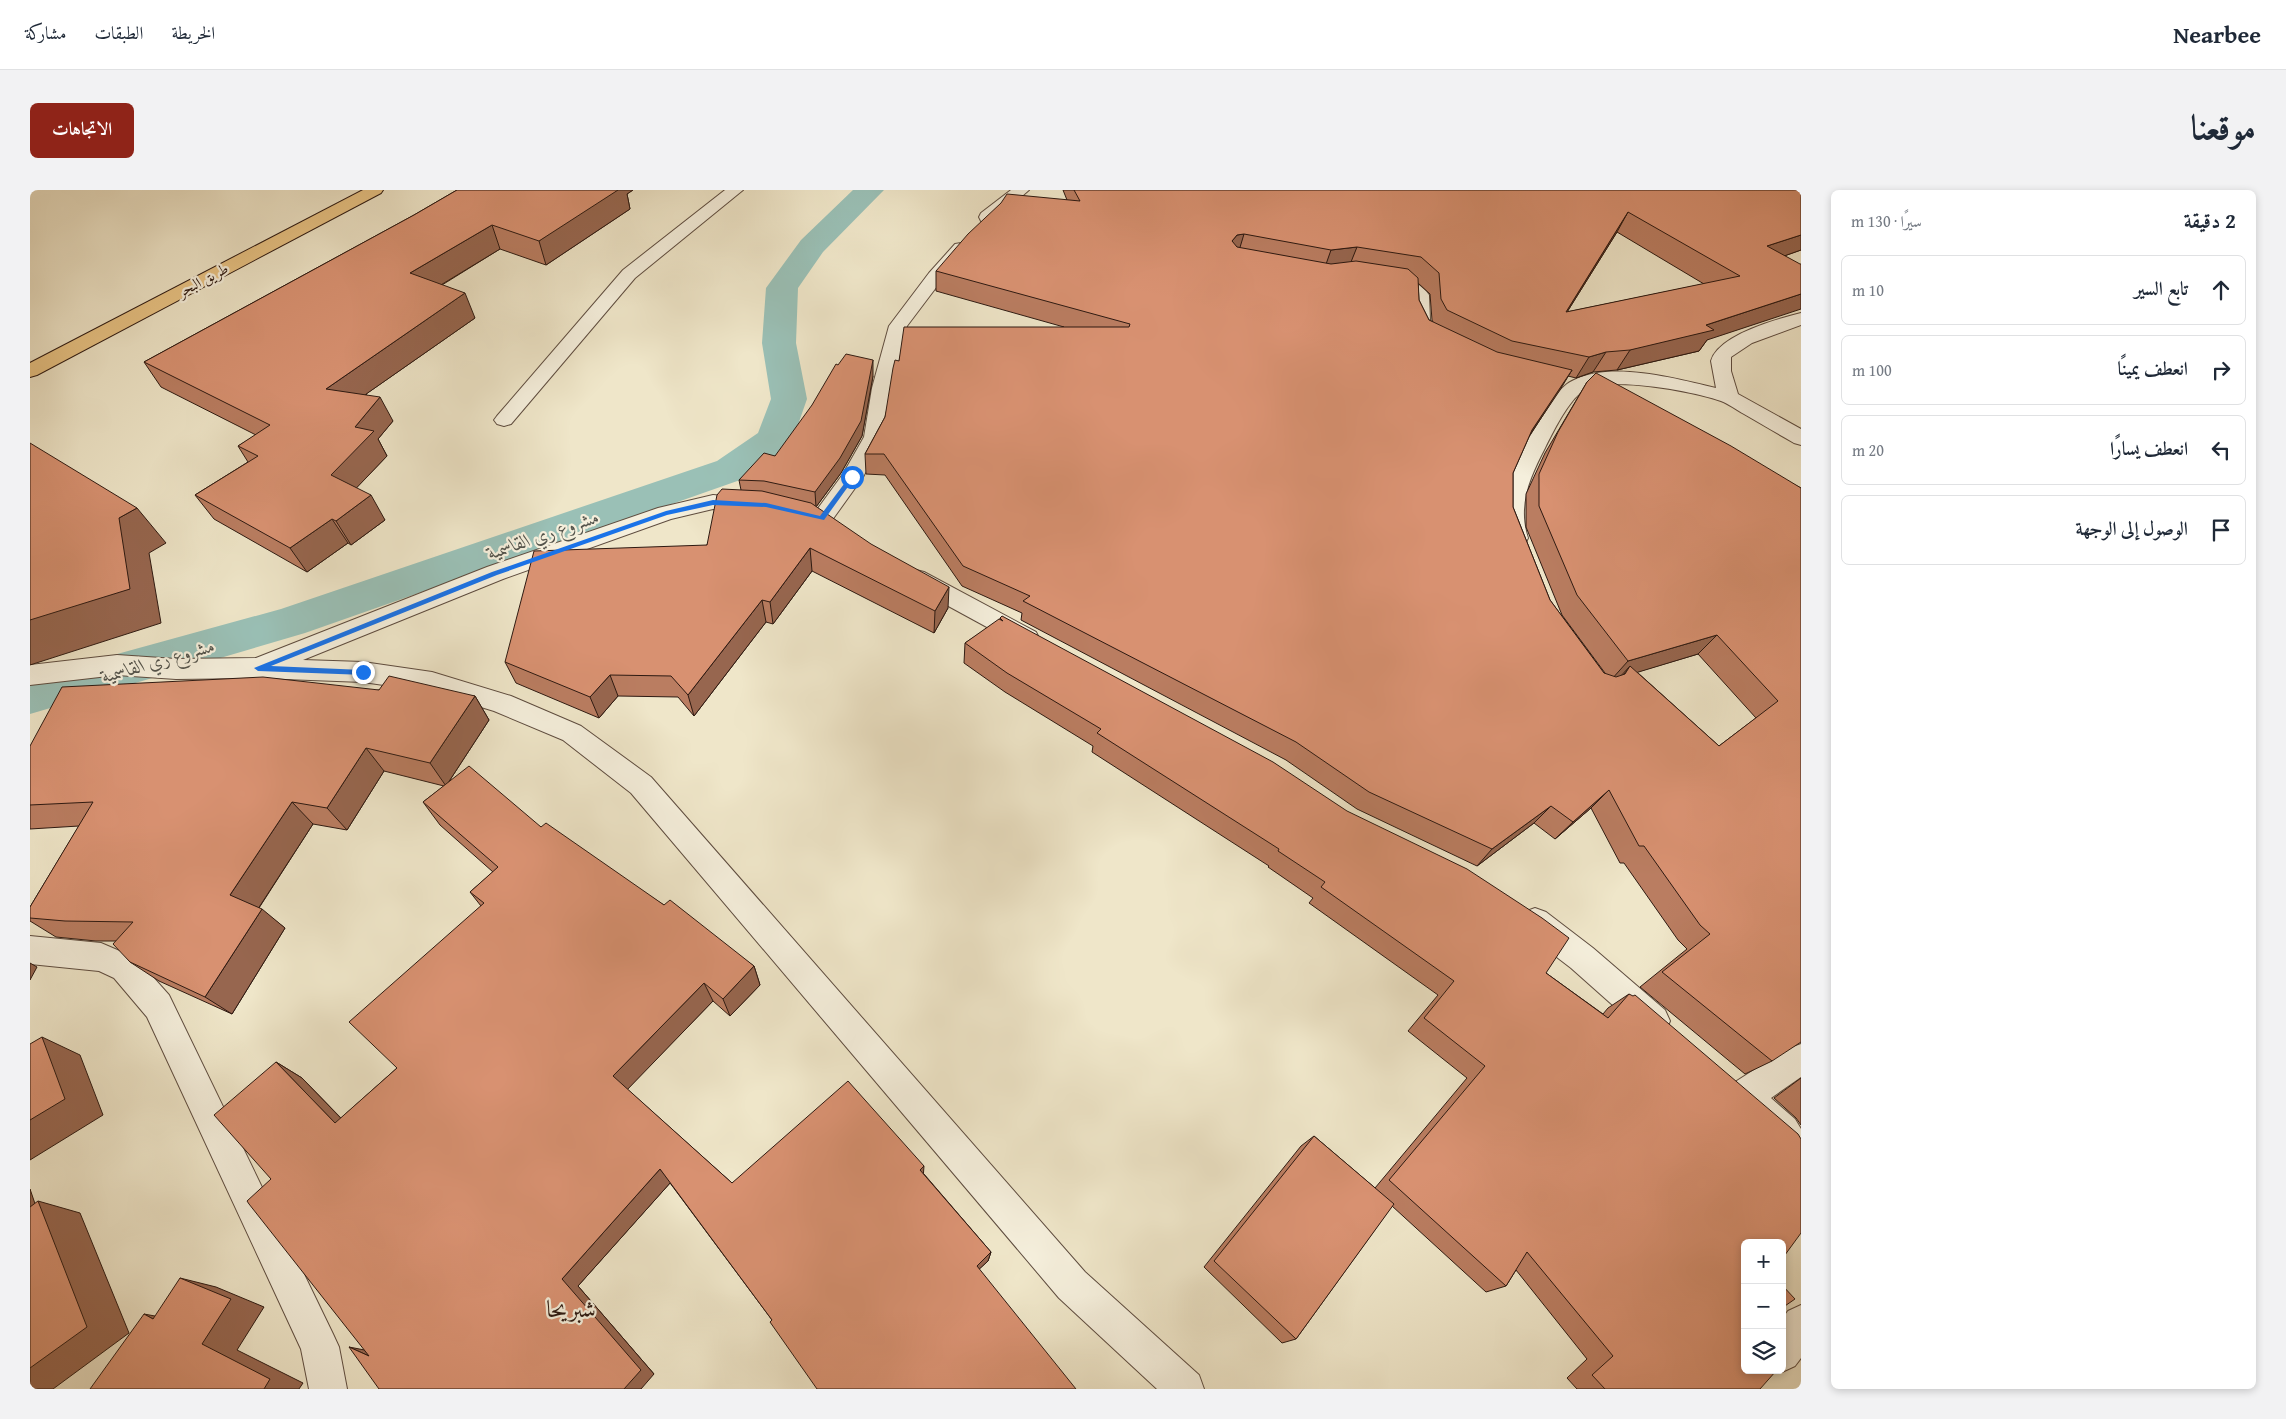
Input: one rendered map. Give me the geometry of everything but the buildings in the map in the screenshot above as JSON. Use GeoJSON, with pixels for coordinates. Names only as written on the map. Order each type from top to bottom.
{"type":"FeatureCollection","features":[{"type":"Feature","properties":{"kind":"highway","name":"طريق البحر"},"geometry":{"type":"LineString","coordinates":[[30,371],[376,190]]}},
{"type":"Feature","properties":{"kind":"street"},"geometry":{"type":"LineString","coordinates":[[504,420],[629,274],[735,190]]}},
{"type":"Feature","properties":{"kind":"street"},"geometry":{"type":"LineString","coordinates":[[821,520],[852,477],[874,437],[882,388],[898,326],[935,277],[990,214],[1021,190]]}},
{"type":"Feature","properties":{"kind":"street"},"geometry":{"type":"LineString","coordinates":[[1372,277],[1406,283],[1420,295],[1421,320],[1428,335],[1445,343]]}},
{"type":"Feature","properties":{"kind":"street"},"geometry":{"type":"LineString","coordinates":[[1729,398],[1722,372],[1721,357],[1731,346],[1801,319]]}},
{"type":"Feature","properties":{"kind":"street"},"geometry":{"type":"LineString","coordinates":[[1524,555],[1513,528],[1513,494],[1532,452],[1565,398],[1567,384],[1614,378],[1671,384],[1729,398],[1801,438]]}},
{"type":"Feature","properties":{"kind":"street"},"geometry":{"type":"LineString","coordinates":[[258,668],[495,574],[666,513],[713,502],[775,507]]}},
{"type":"Feature","properties":{"kind":"street"},"geometry":{"type":"LineString","coordinates":[[899,569],[1048,650]]}},
{"type":"Feature","properties":{"kind":"street"},"geometry":{"type":"LineString","coordinates":[[30,675],[117,665],[176,669],[258,668],[363,672],[432,682],[502,703],[572,733],[641,785],[1072,1285],[1184,1389]]}},
{"type":"Feature","properties":{"kind":"street"},"geometry":{"type":"LineString","coordinates":[[1516,907],[1582,958],[1669,1035]]}},
{"type":"Feature","properties":{"kind":"street"},"geometry":{"type":"LineString","coordinates":[[30,950],[101,957],[125,968],[158,1006],[221,1134],[320,1347],[328,1389]]}},
{"type":"Feature","properties":{"kind":"street"},"geometry":{"type":"LineString","coordinates":[[1801,1060],[1797,1060],[1736,1090],[1783,1131],[1801,1163]]}},
{"type":"Feature","properties":{"kind":"street"},"geometry":{"type":"LineString","coordinates":[[1786,1347],[1801,1324]]}},
{"type":"Feature","properties":{"kind":"waterway","name":"مشروع ري القاسمية"},"geometry":{"type":"LineString","coordinates":[[30,696],[290,622],[730,470],[774,439],[789,399],[779,343],[782,288],[812,246],[870,190]]}},
{"type":"Feature","properties":{"kind":"district","name":"شبريحا"},"geometry":{"type":"Point","coordinates":[571,1309]}},
{"type":"Feature","properties":{"kind":"route"},"geometry":{"type":"LineString","coordinates":[[363,672],[258,668],[495,574],[666,513],[713,502],[766,505],[822,518],[852,477]]}}]}
